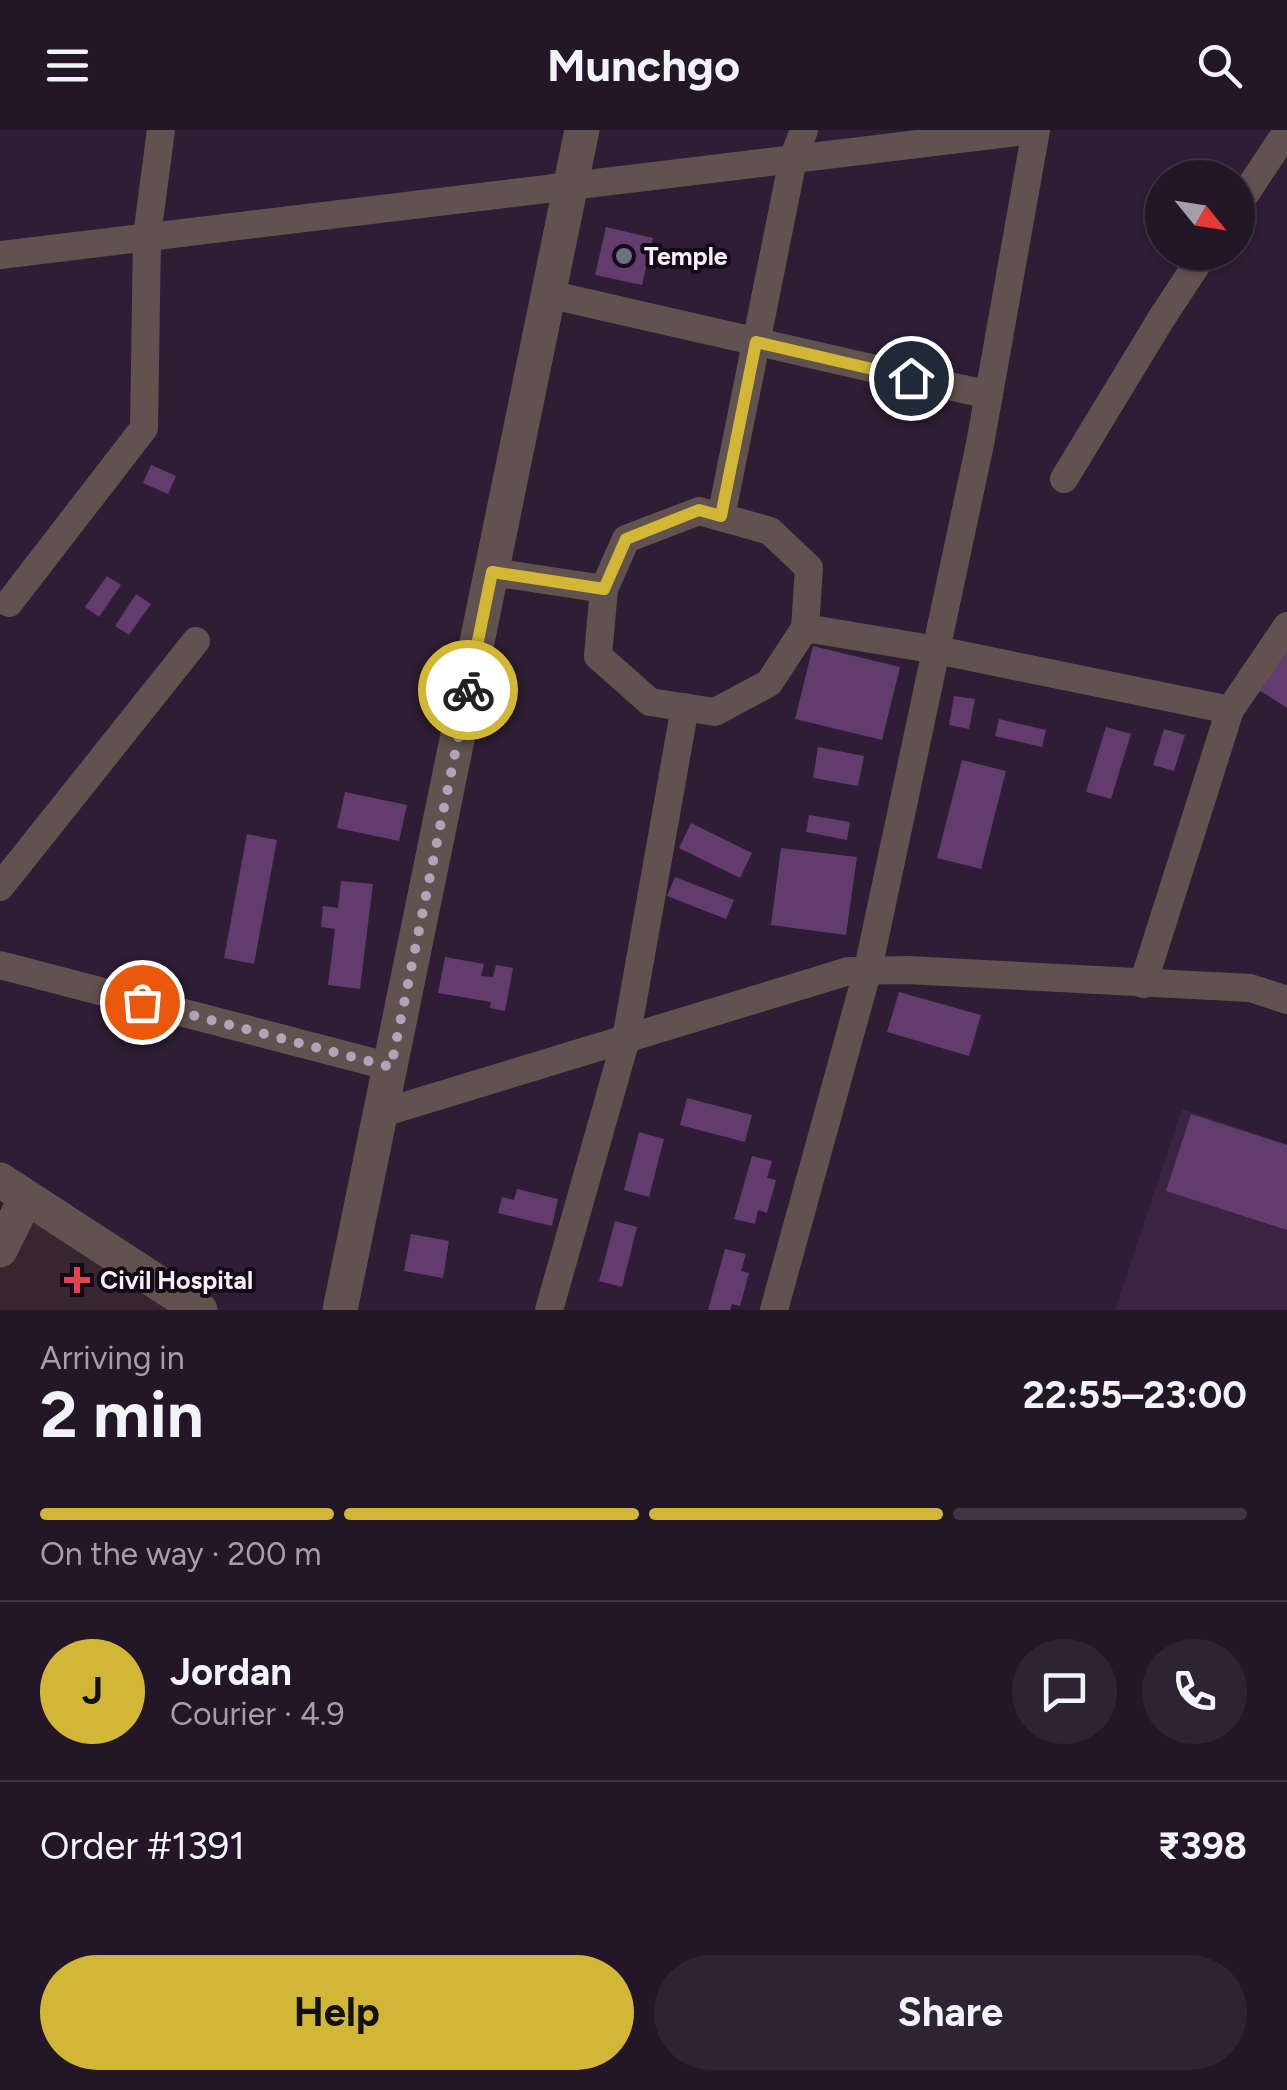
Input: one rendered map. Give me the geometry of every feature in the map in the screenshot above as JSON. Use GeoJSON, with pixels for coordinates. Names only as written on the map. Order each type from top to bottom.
{"type":"FeatureCollection","features":[{"type":"Feature","properties":{"kind":"street"},"geometry":{"type":"LineString","coordinates":[[3,603],[144,428],[147,236],[161,130]]}},
{"type":"Feature","properties":{"kind":"street"},"geometry":{"type":"LineString","coordinates":[[340,1310],[582,130]]}},
{"type":"Feature","properties":{"kind":"street"},"geometry":{"type":"LineString","coordinates":[[721,516],[793,159],[804,130]]}},
{"type":"Feature","properties":{"kind":"street"},"geometry":{"type":"LineString","coordinates":[[0,255],[1034,130],[988,395],[868,969],[774,1310]]}},
{"type":"Feature","properties":{"kind":"street"},"geometry":{"type":"LineString","coordinates":[[1255,179],[1287,131]]}},
{"type":"Feature","properties":{"kind":"street"},"geometry":{"type":"LineString","coordinates":[[1064,479],[1193,270]]}},
{"type":"Feature","properties":{"kind":"street"},"geometry":{"type":"LineString","coordinates":[[548,294],[988,395]]}},
{"type":"Feature","properties":{"kind":"street"},"geometry":{"type":"LineString","coordinates":[[699,510],[721,516],[770,531],[809,568],[805,628],[770,683],[715,712],[650,702],[598,656],[604,589],[626,539],[699,510]]}},
{"type":"Feature","properties":{"kind":"street"},"geometry":{"type":"LineString","coordinates":[[492,572],[604,589]]}},
{"type":"Feature","properties":{"kind":"street"},"geometry":{"type":"LineString","coordinates":[[1143,984],[1230,710],[1287,626]]}},
{"type":"Feature","properties":{"kind":"street"},"geometry":{"type":"LineString","coordinates":[[805,628],[937,650],[1230,710]]}},
{"type":"Feature","properties":{"kind":"street"},"geometry":{"type":"LineString","coordinates":[[0,887],[196,641]]}},
{"type":"Feature","properties":{"kind":"street"},"geometry":{"type":"LineString","coordinates":[[548,1310],[626,1039],[686,707]]}},
{"type":"Feature","properties":{"kind":"street"},"geometry":{"type":"LineString","coordinates":[[0,965],[391,1067]]}},
{"type":"Feature","properties":{"kind":"street"},"geometry":{"type":"LineString","coordinates":[[382,1113],[849,971],[1250,988],[1287,1000]]}},
{"type":"Feature","properties":{"kind":"street"},"geometry":{"type":"LineString","coordinates":[[0,1250],[13,1189],[200,1310]]}},
{"type":"Feature","properties":{"kind":"shaded area"},"geometry":{"type":"Polygon","coordinates":[[[1182,1109],[1287,1144],[1287,1310],[1115,1310],[1182,1109]]]}},
{"type":"Feature","properties":{"kind":"shaded area","name":"Civil Hospital"},"geometry":{"type":"Polygon","coordinates":[[[26,1198],[200,1310],[0,1310],[0,1251],[26,1198]]]}},
{"type":"Feature","properties":{"kind":"building","name":"Temple"},"geometry":{"type":"Polygon","coordinates":[[[606,227],[653,238],[642,285],[595,275],[606,227]]]}},
{"type":"Feature","properties":{"kind":"building"},"geometry":{"type":"Polygon","coordinates":[[[151,465],[176,476],[168,494],[143,483],[151,465]]]}},
{"type":"Feature","properties":{"kind":"building"},"geometry":{"type":"Polygon","coordinates":[[[107,576],[121,585],[99,617],[85,607],[107,576]]]}},
{"type":"Feature","properties":{"kind":"building"},"geometry":{"type":"Polygon","coordinates":[[[136,594],[151,604],[129,635],[115,626],[136,594]]]}},
{"type":"Feature","properties":{"kind":"building"},"geometry":{"type":"Polygon","coordinates":[[[813,646],[900,667],[882,740],[795,719],[813,646]]]}},
{"type":"Feature","properties":{"kind":"building"},"geometry":{"type":"Polygon","coordinates":[[[1287,647],[1287,708],[1259,690],[1287,647]]]}},
{"type":"Feature","properties":{"kind":"building"},"geometry":{"type":"Polygon","coordinates":[[[954,696],[975,699],[969,729],[949,725],[954,696]]]}},
{"type":"Feature","properties":{"kind":"building"},"geometry":{"type":"Polygon","coordinates":[[[999,719],[1046,730],[1042,747],[995,736],[999,719]]]}},
{"type":"Feature","properties":{"kind":"building"},"geometry":{"type":"Polygon","coordinates":[[[1106,727],[1131,734],[1111,799],[1086,792],[1106,727]]]}},
{"type":"Feature","properties":{"kind":"building"},"geometry":{"type":"Polygon","coordinates":[[[1164,729],[1185,735],[1174,771],[1153,765],[1164,729]]]}},
{"type":"Feature","properties":{"kind":"building"},"geometry":{"type":"Polygon","coordinates":[[[818,747],[864,756],[858,786],[813,778],[818,747]]]}},
{"type":"Feature","properties":{"kind":"building"},"geometry":{"type":"Polygon","coordinates":[[[962,760],[1006,771],[981,869],[937,858],[962,760]]]}},
{"type":"Feature","properties":{"kind":"building"},"geometry":{"type":"Polygon","coordinates":[[[345,792],[407,805],[399,841],[337,828],[345,792]]]}},
{"type":"Feature","properties":{"kind":"building"},"geometry":{"type":"Polygon","coordinates":[[[809,815],[850,822],[847,840],[806,832],[809,815]]]}},
{"type":"Feature","properties":{"kind":"building"},"geometry":{"type":"Polygon","coordinates":[[[691,823],[752,853],[740,878],[679,848],[691,823]]]}},
{"type":"Feature","properties":{"kind":"building"},"geometry":{"type":"Polygon","coordinates":[[[247,834],[277,840],[254,964],[224,958],[247,834]]]}},
{"type":"Feature","properties":{"kind":"building"},"geometry":{"type":"Polygon","coordinates":[[[781,848],[857,857],[846,935],[771,925],[781,848]]]}},
{"type":"Feature","properties":{"kind":"building"},"geometry":{"type":"Polygon","coordinates":[[[675,877],[734,900],[726,919],[667,896],[675,877]]]}},
{"type":"Feature","properties":{"kind":"building"},"geometry":{"type":"Polygon","coordinates":[[[341,881],[373,884],[360,989],[328,985],[335,929],[321,927],[323,906],[338,908],[341,881]]]}},
{"type":"Feature","properties":{"kind":"building"},"geometry":{"type":"Polygon","coordinates":[[[445,957],[484,964],[481,976],[493,977],[496,965],[513,968],[505,1011],[490,1008],[491,1002],[438,993],[445,957]]]}},
{"type":"Feature","properties":{"kind":"building"},"geometry":{"type":"Polygon","coordinates":[[[899,992],[981,1015],[969,1056],[887,1032],[899,992]]]}},
{"type":"Feature","properties":{"kind":"building"},"geometry":{"type":"Polygon","coordinates":[[[687,1098],[752,1115],[745,1142],[680,1125],[687,1098]]]}},
{"type":"Feature","properties":{"kind":"building"},"geometry":{"type":"Polygon","coordinates":[[[1191,1114],[1287,1145],[1287,1230],[1166,1191],[1191,1114]]]}},
{"type":"Feature","properties":{"kind":"building"},"geometry":{"type":"Polygon","coordinates":[[[639,1132],[664,1139],[649,1197],[624,1190],[639,1132]]]}},
{"type":"Feature","properties":{"kind":"building"},"geometry":{"type":"Polygon","coordinates":[[[752,1156],[772,1161],[767,1178],[776,1180],[767,1213],[758,1210],[755,1224],[734,1219],[752,1156]]]}},
{"type":"Feature","properties":{"kind":"building"},"geometry":{"type":"Polygon","coordinates":[[[517,1189],[558,1199],[552,1226],[498,1213],[502,1197],[514,1200],[517,1189]]]}},
{"type":"Feature","properties":{"kind":"building"},"geometry":{"type":"Polygon","coordinates":[[[615,1221],[637,1227],[622,1287],[599,1281],[615,1221]]]}},
{"type":"Feature","properties":{"kind":"building"},"geometry":{"type":"Polygon","coordinates":[[[411,1234],[449,1241],[443,1278],[404,1271],[411,1234]]]}},
{"type":"Feature","properties":{"kind":"building"},"geometry":{"type":"Polygon","coordinates":[[[725,1249],[746,1254],[741,1271],[749,1273],[740,1306],[708,1310],[725,1249]]]}},
{"type":"Feature","properties":{"kind":"way so far"},"geometry":{"type":"LineString","coordinates":[[142,1002],[391,1067],[468,690]]}},
{"type":"Feature","properties":{"kind":"place","name":"Temple"},"geometry":{"type":"Point","coordinates":[624,256]}},
{"type":"Feature","properties":{"kind":"place","name":"Civil Hospital"},"geometry":{"type":"Point","coordinates":[77,1280]}},
{"type":"Feature","properties":{"kind":"route"},"geometry":{"type":"LineString","coordinates":[[468,690],[492,572],[604,589],[626,539],[699,510],[721,516],[756,342],[911,378]]}}]}
